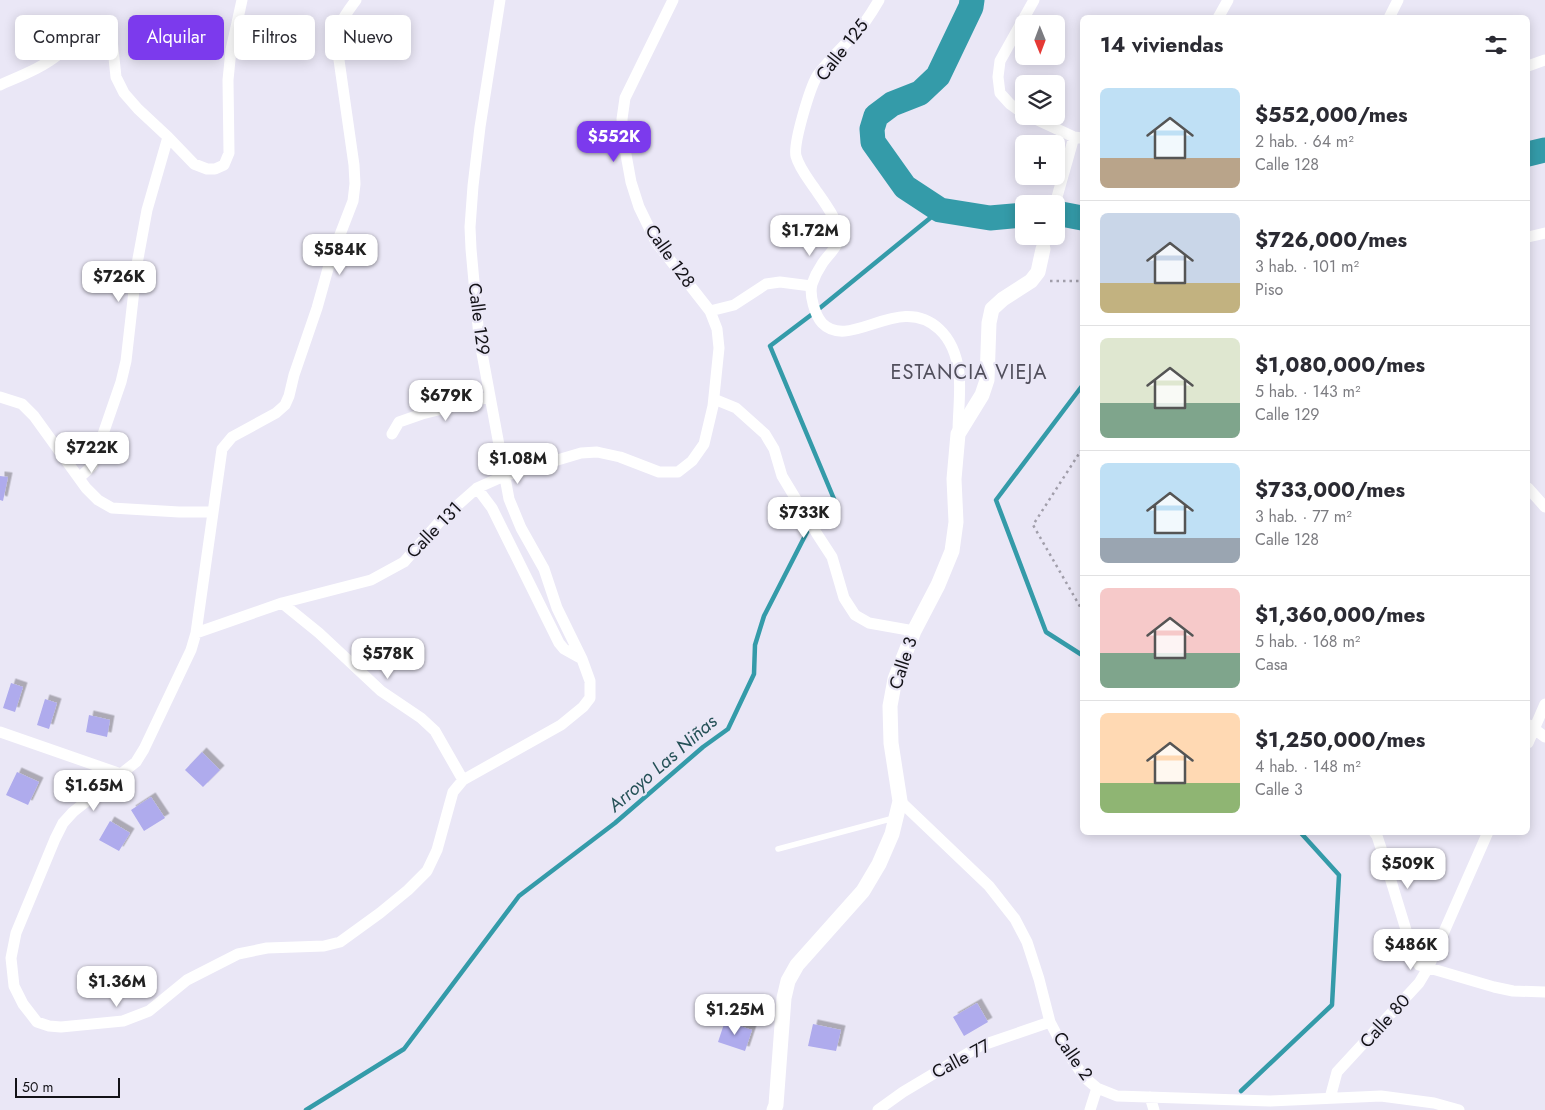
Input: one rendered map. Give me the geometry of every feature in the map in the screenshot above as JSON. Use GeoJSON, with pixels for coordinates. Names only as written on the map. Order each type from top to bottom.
{"type":"FeatureCollection","features":[{"type":"Feature","properties":{"kind":"street"},"geometry":{"type":"LineString","coordinates":[[0,84],[46,63],[60,53],[74,33],[81,27],[93,26],[106,30],[112,39],[116,77],[124,93],[194,164],[207,169],[215,169],[224,165],[230,153],[228,80],[231,50],[242,0]]}},
{"type":"Feature","properties":{"kind":"street"},"geometry":{"type":"LineString","coordinates":[[282,603],[381,691],[421,718],[435,731],[463,780],[453,792],[437,850],[427,871],[408,890],[374,918],[340,942],[324,946],[267,948],[238,954],[187,980],[148,1011],[123,1021],[60,1027],[37,1022],[23,1004],[14,986],[11,958],[16,933],[63,823],[73,812],[136,762],[191,650],[196,634],[222,449],[232,437],[276,413],[285,405],[317,308],[331,258],[352,201],[355,184],[354,165],[337,46],[338,30],[345,15],[356,0]]}},
{"type":"Feature","properties":{"kind":"street","name":"Calle 129"},"geometry":{"type":"LineString","coordinates":[[463,780],[561,725],[583,707],[590,698],[590,681],[582,659],[557,608],[544,569],[521,528],[509,499],[479,337],[470,227],[480,126],[500,0]]}},
{"type":"Feature","properties":{"kind":"street","name":"Calle 128"},"geometry":{"type":"LineString","coordinates":[[673,0],[625,98],[622,119],[623,138],[631,182],[639,207],[656,242],[710,311]]}},
{"type":"Feature","properties":{"kind":"street","name":"Calle 125"},"geometry":{"type":"LineString","coordinates":[[811,286],[822,264],[839,239],[838,226],[801,168],[796,155],[804,113],[816,78],[866,22],[879,0]]}},
{"type":"Feature","properties":{"kind":"street"},"geometry":{"type":"LineString","coordinates":[[1015,108],[1000,93],[998,77],[1000,61],[1034,0]]}},
{"type":"Feature","properties":{"kind":"street"},"geometry":{"type":"LineString","coordinates":[[1220,15],[1228,0]]}},
{"type":"Feature","properties":{"kind":"street"},"geometry":{"type":"LineString","coordinates":[[1390,15],[1398,0]]}},
{"type":"Feature","properties":{"kind":"street"},"geometry":{"type":"LineString","coordinates":[[1530,65],[1545,60]]}},
{"type":"Feature","properties":{"kind":"street"},"geometry":{"type":"LineString","coordinates":[[1049,125],[1078,138],[1058,195]]}},
{"type":"Feature","properties":{"kind":"street"},"geometry":{"type":"LineString","coordinates":[[79,478],[92,466],[121,382],[126,361],[137,264],[147,210],[168,137]]}},
{"type":"Feature","properties":{"kind":"street"},"geometry":{"type":"LineString","coordinates":[[1530,237],[1545,233]]}},
{"type":"Feature","properties":{"kind":"street"},"geometry":{"type":"LineString","coordinates":[[1031,281],[1038,272],[1045,245]]}},
{"type":"Feature","properties":{"kind":"street","name":"Calle 3"},"geometry":{"type":"LineString","coordinates":[[774,1110],[776,1105],[784,998],[788,980],[798,965],[845,909],[863,891],[879,864],[892,834],[900,801],[891,743],[890,706],[895,680],[914,631],[938,585],[952,551],[956,522],[954,479],[958,434],[982,395],[987,380],[989,322],[992,309],[1002,299],[1031,281]]}},
{"type":"Feature","properties":{"kind":"street"},"geometry":{"type":"LineString","coordinates":[[710,311],[734,305],[766,284],[780,282],[811,286],[814,312],[823,324],[835,331],[853,331],[873,323],[900,316],[914,317],[931,322],[944,334],[955,356],[959,374],[958,434]]}},
{"type":"Feature","properties":{"kind":"street","name":"Calle 131"},"geometry":{"type":"LineString","coordinates":[[196,634],[282,603],[371,580],[404,562],[442,519],[477,488],[504,476],[581,453],[597,452],[620,457],[659,472],[678,472],[692,461],[704,444],[714,406],[720,348],[717,329],[710,311]]}},
{"type":"Feature","properties":{"kind":"street"},"geometry":{"type":"LineString","coordinates":[[0,397],[22,404],[34,416],[79,478],[98,500],[112,508],[213,512]]}},
{"type":"Feature","properties":{"kind":"street"},"geometry":{"type":"LineString","coordinates":[[392,434],[399,422],[422,414],[490,397]]}},
{"type":"Feature","properties":{"kind":"street"},"geometry":{"type":"LineString","coordinates":[[714,399],[736,408],[765,434],[774,449],[782,476],[832,557],[844,598],[855,615],[868,623],[914,631]]}},
{"type":"Feature","properties":{"kind":"street"},"geometry":{"type":"LineString","coordinates":[[477,488],[492,508],[559,644],[582,659]]}},
{"type":"Feature","properties":{"kind":"street"},"geometry":{"type":"LineString","coordinates":[[1530,490],[1545,507]]}},
{"type":"Feature","properties":{"kind":"street"},"geometry":{"type":"LineString","coordinates":[[1545,704],[1530,727],[1545,737]]}},
{"type":"Feature","properties":{"kind":"street"},"geometry":{"type":"LineString","coordinates":[[0,732],[121,774]]}},
{"type":"Feature","properties":{"kind":"street","name":"Calle 2"},"geometry":{"type":"LineString","coordinates":[[900,801],[989,886],[1014,918],[1027,942],[1050,1022],[1061,1043],[1084,1077],[1097,1088],[1117,1096],[1270,1100],[1381,1096],[1434,1103],[1459,1110]]}},
{"type":"Feature","properties":{"kind":"street"},"geometry":{"type":"LineString","coordinates":[[1376,835],[1414,956],[1419,965],[1513,991],[1545,992]]}},
{"type":"Feature","properties":{"kind":"street","name":"Calle 80"},"geometry":{"type":"LineString","coordinates":[[1330,1098],[1338,1072],[1419,983],[1428,968],[1487,835]]}},
{"type":"Feature","properties":{"kind":"street","name":"Calle 77"},"geometry":{"type":"LineString","coordinates":[[878,1110],[903,1092],[980,1046],[1050,1022]]}},
{"type":"Feature","properties":{"kind":"street"},"geometry":{"type":"LineString","coordinates":[[1090,1110],[1097,1088]]}},
{"type":"Feature","properties":{"kind":"street"},"geometry":{"type":"LineString","coordinates":[[1150,1096],[1154,1110]]}},
{"type":"Feature","properties":{"kind":"lane"},"geometry":{"type":"LineString","coordinates":[[778,849],[896,817]]}},
{"type":"Feature","properties":{"kind":"path"},"geometry":{"type":"LineString","coordinates":[[1031,281],[1080,280]]}},
{"type":"Feature","properties":{"kind":"path"},"geometry":{"type":"LineString","coordinates":[[1080,452],[1033,525],[1080,607]]}},
{"type":"Feature","properties":{"kind":"building"},"geometry":{"type":"Polygon","coordinates":[[[0,476],[8,477],[3,501],[0,500],[0,476]]]}},
{"type":"Feature","properties":{"kind":"building"},"geometry":{"type":"Polygon","coordinates":[[[11,683],[23,687],[15,712],[3,708],[11,683]]]}},
{"type":"Feature","properties":{"kind":"building"},"geometry":{"type":"Polygon","coordinates":[[[45,699],[57,703],[49,729],[37,725],[45,699]]]}},
{"type":"Feature","properties":{"kind":"building"},"geometry":{"type":"Polygon","coordinates":[[[89,715],[110,720],[107,737],[86,732],[89,715]]]}},
{"type":"Feature","properties":{"kind":"building"},"geometry":{"type":"Polygon","coordinates":[[[202,752],[220,770],[203,787],[185,770],[202,752]]]}},
{"type":"Feature","properties":{"kind":"building"},"geometry":{"type":"Polygon","coordinates":[[[17,772],[39,782],[28,805],[6,795],[17,772]]]}},
{"type":"Feature","properties":{"kind":"building"},"geometry":{"type":"Polygon","coordinates":[[[151,797],[165,818],[144,831],[131,810],[151,797]]]}},
{"type":"Feature","properties":{"kind":"building"},"geometry":{"type":"Polygon","coordinates":[[[110,821],[130,833],[119,851],[99,840],[110,821]]]}},
{"type":"Feature","properties":{"kind":"building"},"geometry":{"type":"Polygon","coordinates":[[[977,1003],[988,1022],[964,1036],[953,1017],[977,1003]]]}},
{"type":"Feature","properties":{"kind":"building"},"geometry":{"type":"Polygon","coordinates":[[[725,1021],[752,1030],[745,1051],[718,1042],[725,1021]]]}},
{"type":"Feature","properties":{"kind":"building"},"geometry":{"type":"Polygon","coordinates":[[[813,1024],[841,1030],[836,1051],[808,1046],[813,1024]]]}},
{"type":"Feature","properties":{"kind":"waterway"},"geometry":{"type":"LineString","coordinates":[[972,0],[971,7],[938,76],[920,93],[892,104],[876,116],[872,129],[873,142],[905,187],[940,210],[990,218],[1015,216]]}},
{"type":"Feature","properties":{"kind":"waterway"},"geometry":{"type":"LineString","coordinates":[[1530,154],[1545,150]]}},
{"type":"Feature","properties":{"kind":"waterway","name":"Arroyo Las Niñas"},"geometry":{"type":"LineString","coordinates":[[306,1110],[404,1049],[519,896],[615,823],[703,747],[728,729],[754,674],[755,645],[764,616],[808,530],[834,499],[770,346],[815,312],[940,210]]}},
{"type":"Feature","properties":{"kind":"waterway"},"geometry":{"type":"LineString","coordinates":[[1065,215],[1080,218]]}},
{"type":"Feature","properties":{"kind":"waterway"},"geometry":{"type":"LineString","coordinates":[[1080,389],[996,500],[1046,632],[1080,654]]}},
{"type":"Feature","properties":{"kind":"waterway"},"geometry":{"type":"LineString","coordinates":[[1241,1091],[1332,1005],[1339,875],[1303,835]]}},
{"type":"Feature","properties":{"kind":"district","name":"ESTANCIA VIEJA"},"geometry":{"type":"Point","coordinates":[969,372]}}]}
